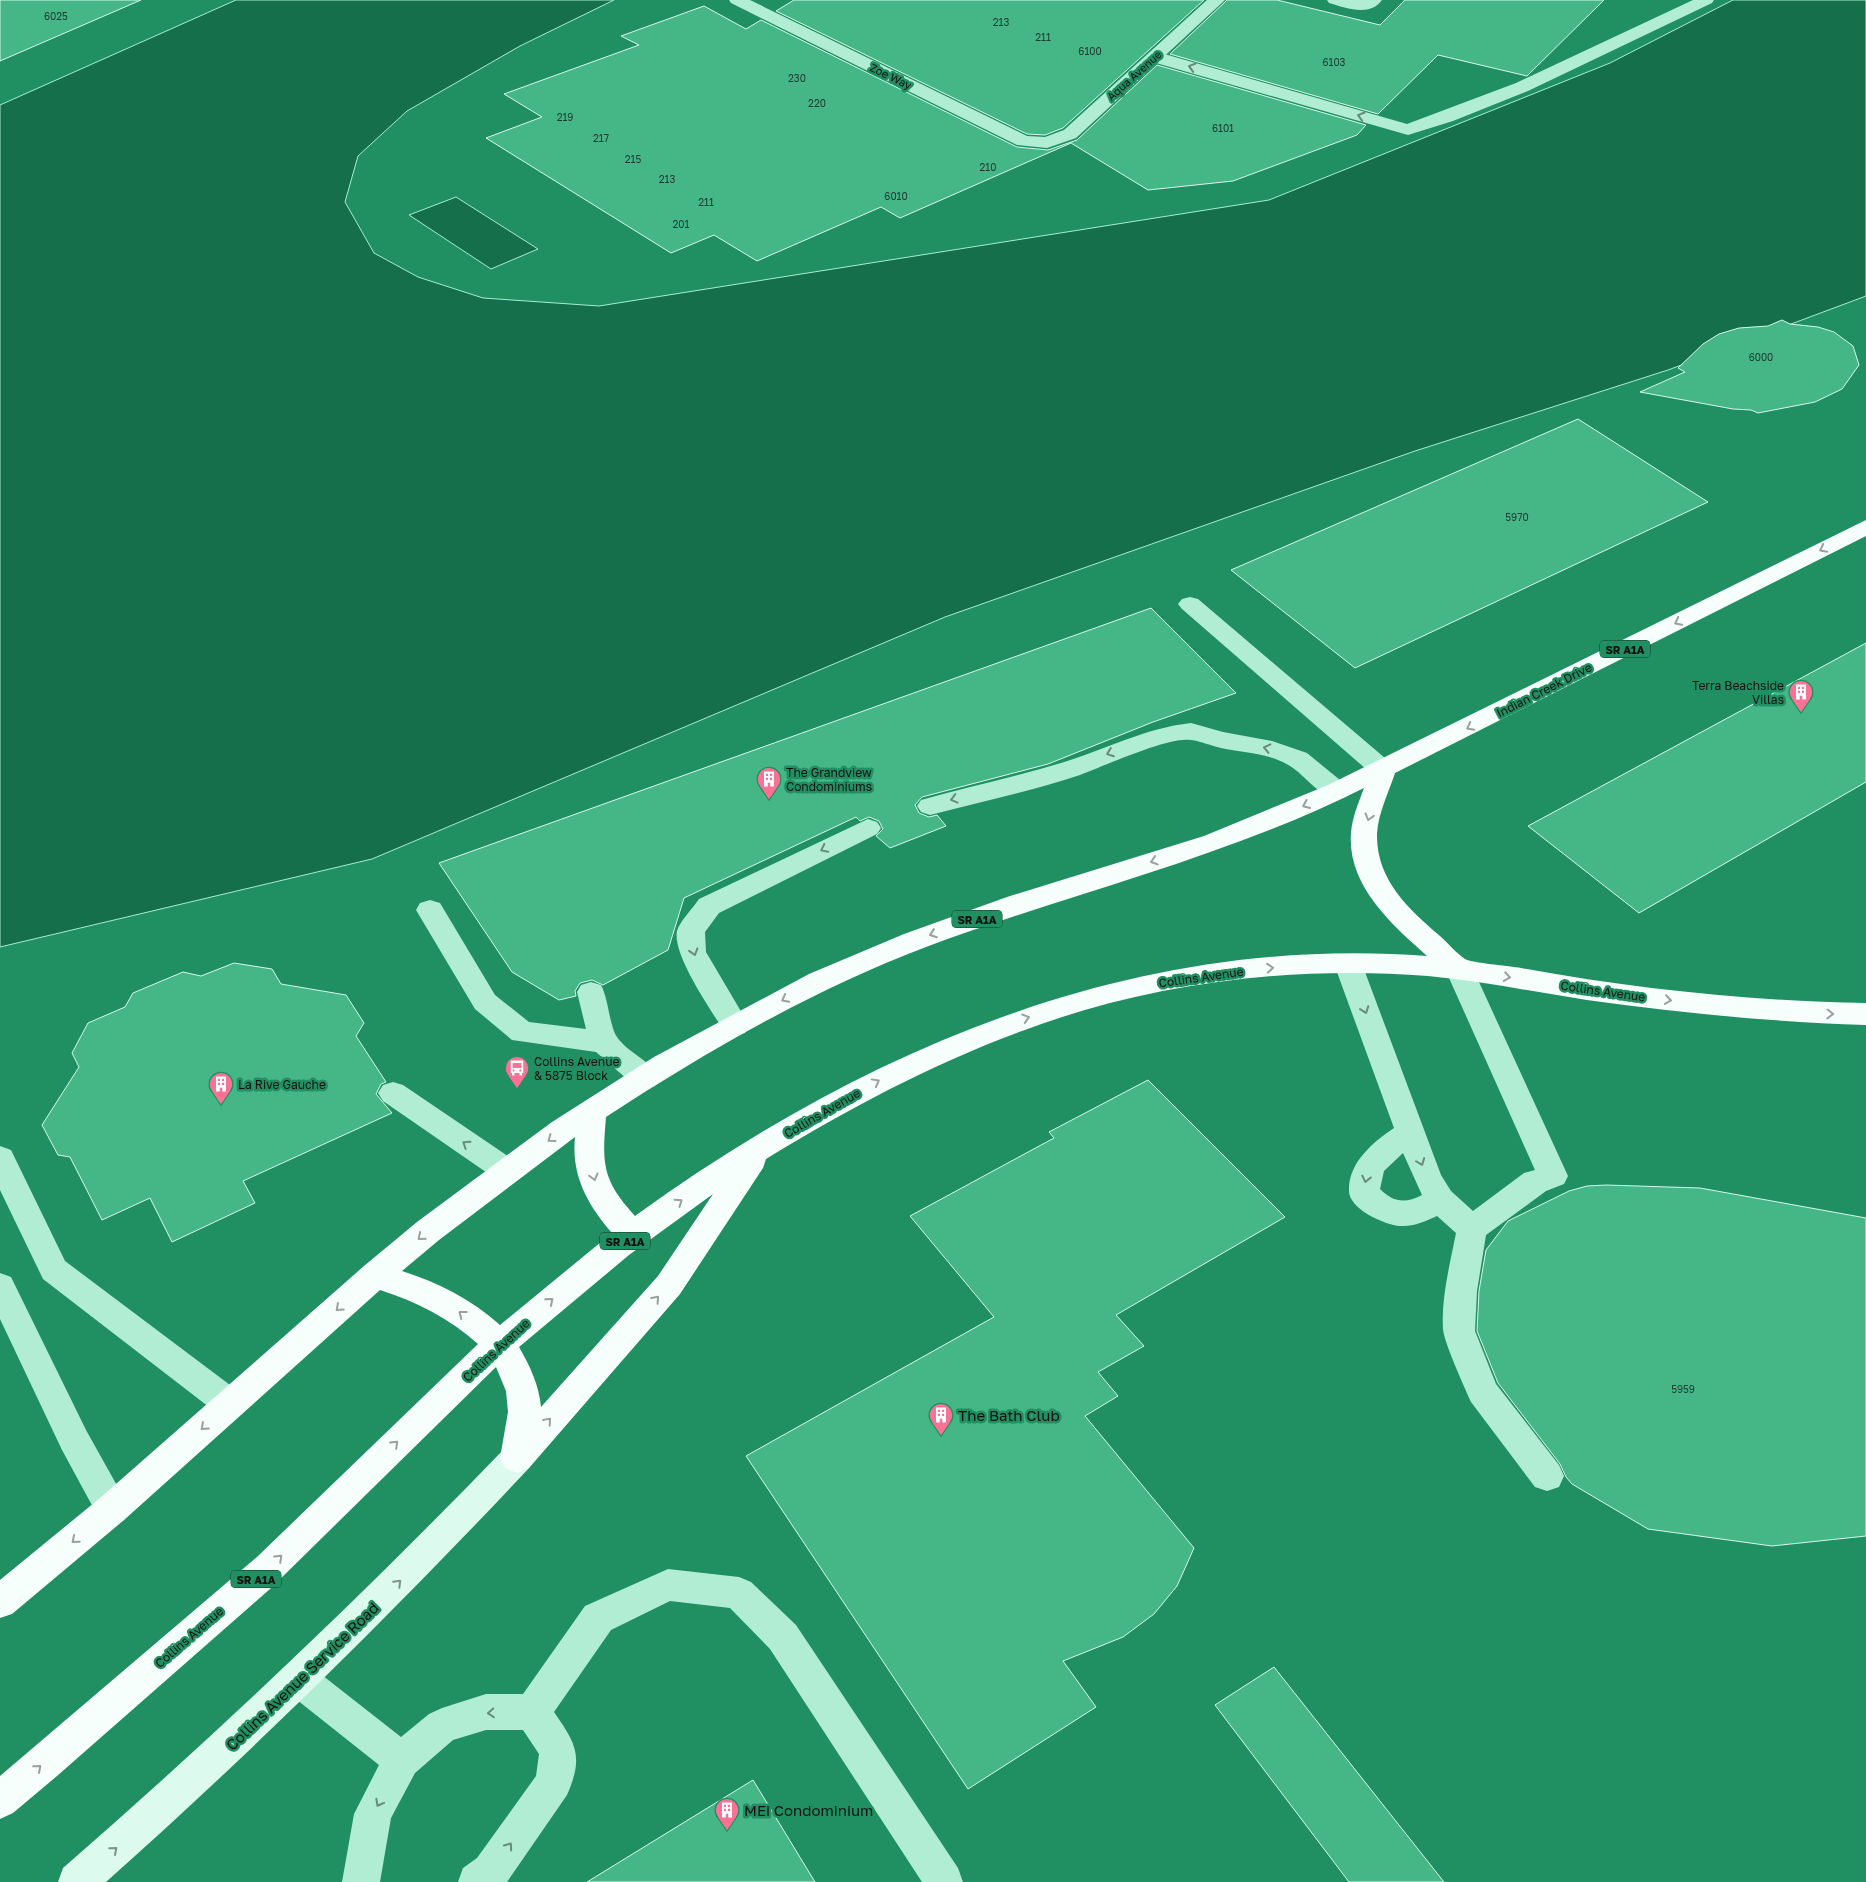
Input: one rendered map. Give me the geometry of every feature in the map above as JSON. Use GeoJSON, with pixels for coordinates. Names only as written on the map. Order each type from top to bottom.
{"type":"FeatureCollection","features":[{"type":"Feature","properties":{"kind":"main road","name":"Indian Creek Drive"},"geometry":{"type":"LineString","coordinates":[[1383,770],[1866,527]]}},
{"type":"Feature","properties":{"kind":"main road","name":"SR A1A"},"geometry":{"type":"LineString","coordinates":[[0,1602],[112,1509],[375,1275],[506,1171],[644,1078],[735,1025],[819,981],[914,941],[1017,904],[1213,842],[1383,770]]}},
{"type":"Feature","properties":{"kind":"main road"},"geometry":{"type":"LineString","coordinates":[[1383,770],[1364,832],[1366,859],[1372,879],[1389,904],[1459,969]]}},
{"type":"Feature","properties":{"kind":"main road","name":"Collins Avenue"},"geometry":{"type":"LineString","coordinates":[[0,1800],[266,1570],[500,1344],[559,1293],[633,1235],[758,1150],[888,1076],[954,1045],[1086,999],[1162,982],[1245,970],[1348,964],[1459,969],[1575,988],[1687,1003],[1799,1013],[1866,1014]]}},
{"type":"Feature","properties":{"kind":"main road"},"geometry":{"type":"LineString","coordinates":[[592,1112],[589,1160],[597,1188],[612,1212],[633,1235]]}},
{"type":"Feature","properties":{"kind":"main road"},"geometry":{"type":"LineString","coordinates":[[517,1458],[669,1285],[758,1150]]}},
{"type":"Feature","properties":{"kind":"main road"},"geometry":{"type":"LineString","coordinates":[[375,1275],[422,1291],[458,1310],[500,1344],[516,1371],[523,1396],[525,1412],[517,1458]]}},
{"type":"Feature","properties":{"kind":"street","name":"Zoe Way"},"geometry":{"type":"LineString","coordinates":[[737,0],[1023,141],[1047,143]]}},
{"type":"Feature","properties":{"kind":"street","name":"Aqua Avenue"},"geometry":{"type":"LineString","coordinates":[[1047,143],[1070,134],[1217,0]]}},
{"type":"Feature","properties":{"kind":"street"},"geometry":{"type":"LineString","coordinates":[[1334,0],[1361,6],[1374,0]]}},
{"type":"Feature","properties":{"kind":"street"},"geometry":{"type":"LineString","coordinates":[[1155,57],[1408,130],[1448,117],[1548,77],[1706,0]]}},
{"type":"Feature","properties":{"kind":"street"},"geometry":{"type":"LineString","coordinates":[[1190,604],[1383,770]]}},
{"type":"Feature","properties":{"kind":"street"},"geometry":{"type":"LineString","coordinates":[[930,806],[1070,768],[1174,733],[1191,731],[1221,740],[1272,749],[1298,759],[1337,791]]}},
{"type":"Feature","properties":{"kind":"street"},"geometry":{"type":"LineString","coordinates":[[735,1025],[692,952],[691,931],[709,906],[868,828]]}},
{"type":"Feature","properties":{"kind":"street"},"geometry":{"type":"LineString","coordinates":[[430,910],[485,1002],[522,1032],[604,1042]]}},
{"type":"Feature","properties":{"kind":"street"},"geometry":{"type":"LineString","coordinates":[[1348,964],[1427,1177],[1440,1200],[1472,1228]]}},
{"type":"Feature","properties":{"kind":"street"},"geometry":{"type":"LineString","coordinates":[[1459,969],[1553,1176],[1535,1182],[1472,1228],[1461,1291],[1459,1331],[1483,1392],[1547,1476]]}},
{"type":"Feature","properties":{"kind":"street"},"geometry":{"type":"LineString","coordinates":[[590,992],[604,1042],[644,1078]]}},
{"type":"Feature","properties":{"kind":"street"},"geometry":{"type":"LineString","coordinates":[[393,1092],[506,1171]]}},
{"type":"Feature","properties":{"kind":"street"},"geometry":{"type":"LineString","coordinates":[[1410,1133],[1381,1152],[1365,1174],[1364,1193],[1378,1207],[1406,1215],[1422,1210],[1440,1200]]}},
{"type":"Feature","properties":{"kind":"street"},"geometry":{"type":"LineString","coordinates":[[0,1158],[54,1270],[230,1404]]}},
{"type":"Feature","properties":{"kind":"street"},"geometry":{"type":"LineString","coordinates":[[0,1286],[74,1440],[112,1509]]}},
{"type":"Feature","properties":{"kind":"street","name":"Collins Avenue Service Road"},"geometry":{"type":"LineString","coordinates":[[77,1882],[171,1800],[300,1680],[418,1562],[517,1458]]}},
{"type":"Feature","properties":{"kind":"street"},"geometry":{"type":"LineString","coordinates":[[532,1712],[598,1618],[668,1586],[739,1593],[783,1638],[944,1882]]}},
{"type":"Feature","properties":{"kind":"street"},"geometry":{"type":"LineString","coordinates":[[300,1680],[402,1760]]}},
{"type":"Feature","properties":{"kind":"street"},"geometry":{"type":"LineString","coordinates":[[361,1882],[373,1814],[402,1760],[442,1726],[486,1712],[532,1712]]}},
{"type":"Feature","properties":{"kind":"street"},"geometry":{"type":"LineString","coordinates":[[477,1882],[490,1872],[554,1782],[558,1750],[532,1712]]}},
{"type":"Feature","properties":{"kind":"shaded area"},"geometry":{"type":"Polygon","coordinates":[[[236,0],[614,0],[520,46],[407,111],[358,156],[345,202],[374,253],[418,277],[483,298],[599,306],[1269,200],[1610,63],[1733,0],[1866,0],[1866,296],[1668,370],[1415,451],[945,617],[372,859],[0,947],[0,105],[236,0]]]}},
{"type":"Feature","properties":{"kind":"shaded area"},"geometry":{"type":"Polygon","coordinates":[[[456,197],[538,249],[491,269],[409,215],[456,197]]]}},
{"type":"Feature","properties":{"kind":"building"},"geometry":{"type":"Polygon","coordinates":[[[0,0],[141,0],[0,61],[0,0]]]}},
{"type":"Feature","properties":{"kind":"building"},"geometry":{"type":"Polygon","coordinates":[[[794,0],[1204,0],[1063,128],[1045,135],[1027,134],[776,11],[794,0]]]}},
{"type":"Feature","properties":{"kind":"building"},"geometry":{"type":"Polygon","coordinates":[[[1227,0],[1277,0],[1380,25],[1405,0],[1604,0],[1527,76],[1438,55],[1378,114],[1170,54],[1227,0]]]}},
{"type":"Feature","properties":{"kind":"building"},"geometry":{"type":"Polygon","coordinates":[[[704,6],[746,29],[761,20],[1017,147],[1048,150],[1077,140],[1157,65],[1366,125],[1357,135],[1233,181],[1148,190],[1071,143],[900,218],[881,207],[757,261],[714,235],[671,253],[486,138],[542,117],[504,94],[639,45],[621,36],[704,6]]]}},
{"type":"Feature","properties":{"kind":"building"},"geometry":{"type":"Polygon","coordinates":[[[1782,320],[1790,324],[1818,327],[1834,332],[1853,346],[1859,365],[1842,389],[1815,402],[1758,413],[1751,410],[1733,409],[1640,392],[1685,372],[1678,368],[1703,344],[1719,334],[1739,328],[1768,326],[1782,320]]]}},
{"type":"Feature","properties":{"kind":"building"},"geometry":{"type":"Polygon","coordinates":[[[1578,419],[1708,502],[1355,668],[1231,570],[1578,419]]]}},
{"type":"Feature","properties":{"kind":"building","name":"The Grandview Condominiums"},"geometry":{"type":"Polygon","coordinates":[[[1151,608],[1236,693],[1153,722],[1048,764],[922,797],[915,805],[919,813],[929,817],[937,815],[946,826],[890,848],[876,836],[883,829],[879,821],[869,817],[860,821],[856,817],[684,898],[668,950],[603,985],[592,980],[580,983],[575,991],[576,996],[559,1000],[512,972],[439,863],[1151,608]]]}},
{"type":"Feature","properties":{"kind":"building","name":"Terra Beachside Villas"},"geometry":{"type":"Polygon","coordinates":[[[1866,643],[1866,782],[1639,913],[1528,826],[1866,643]]]}},
{"type":"Feature","properties":{"kind":"building","name":"La Rive Gauche"},"geometry":{"type":"Polygon","coordinates":[[[234,963],[272,969],[281,984],[346,995],[364,1023],[356,1036],[386,1082],[381,1084],[376,1094],[392,1113],[243,1181],[255,1203],[172,1242],[150,1198],[102,1220],[70,1157],[58,1155],[42,1125],[79,1067],[72,1053],[88,1023],[125,1007],[133,993],[183,972],[201,976],[234,963]]]}},
{"type":"Feature","properties":{"kind":"building","name":"The Bath Club"},"geometry":{"type":"Polygon","coordinates":[[[1148,1080],[1285,1217],[1116,1315],[1144,1346],[1098,1372],[1118,1396],[1085,1416],[1194,1548],[1177,1586],[1154,1614],[1123,1637],[1063,1661],[1096,1707],[968,1789],[746,1456],[994,1317],[910,1216],[1054,1138],[1049,1132],[1148,1080]]]}},
{"type":"Feature","properties":{"kind":"building"},"geometry":{"type":"Polygon","coordinates":[[[1587,1186],[1700,1188],[1866,1218],[1866,1536],[1772,1546],[1648,1529],[1572,1484],[1566,1477],[1560,1464],[1498,1383],[1477,1331],[1479,1291],[1486,1250],[1508,1221],[1569,1191],[1587,1186]]]}},
{"type":"Feature","properties":{"kind":"building"},"geometry":{"type":"Polygon","coordinates":[[[1274,1667],[1444,1882],[1349,1882],[1215,1705],[1274,1667]]]}},
{"type":"Feature","properties":{"kind":"building","name":"MEi Condominium"},"geometry":{"type":"Polygon","coordinates":[[[753,1780],[815,1882],[587,1882],[753,1780]]]}},
{"type":"Feature","properties":{"kind":"place","name":"Terra Beachside Villas"},"geometry":{"type":"Point","coordinates":[1801,713]}},
{"type":"Feature","properties":{"kind":"place","name":"The Grandview Condominiums"},"geometry":{"type":"Point","coordinates":[769,800]}},
{"type":"Feature","properties":{"kind":"place","name":"Collins Avenue & 5875 Block"},"geometry":{"type":"Point","coordinates":[517,1089]}},
{"type":"Feature","properties":{"kind":"place","name":"La Rive Gauche"},"geometry":{"type":"Point","coordinates":[221,1105]}},
{"type":"Feature","properties":{"kind":"place","name":"The Bath Club"},"geometry":{"type":"Point","coordinates":[941,1436]}},
{"type":"Feature","properties":{"kind":"place","name":"MEi Condominium"},"geometry":{"type":"Point","coordinates":[727,1831]}}]}
